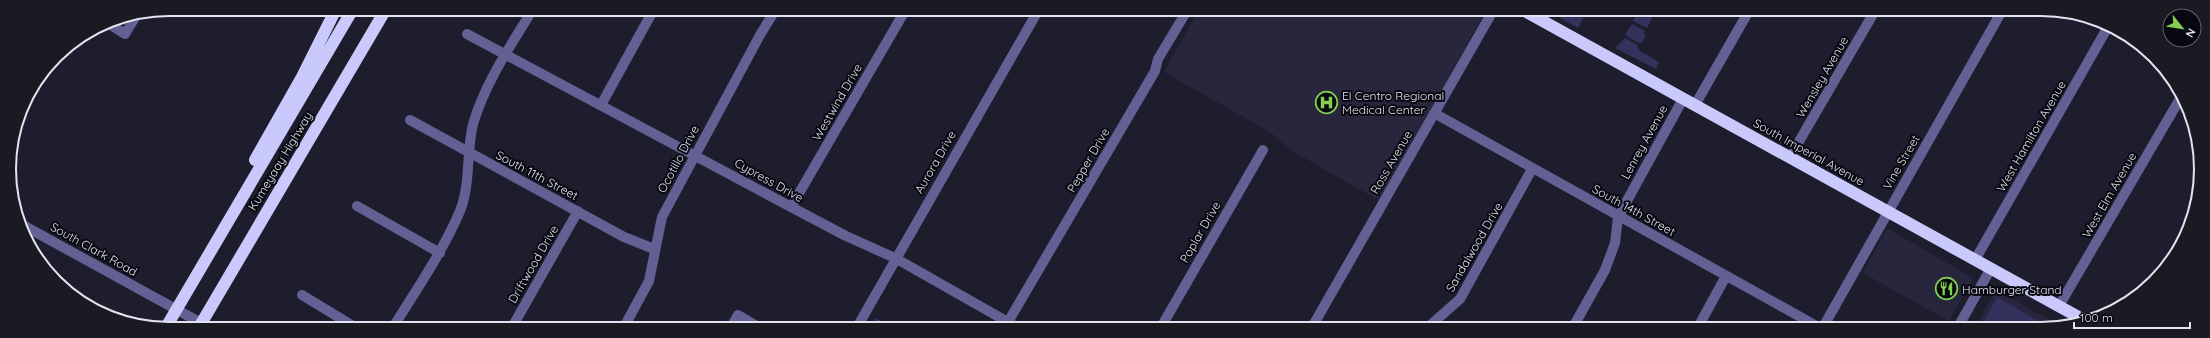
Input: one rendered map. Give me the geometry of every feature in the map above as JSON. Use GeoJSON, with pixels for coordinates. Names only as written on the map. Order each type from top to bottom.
{"type":"FeatureCollection","features":[{"type":"Feature","properties":{"kind":"highway"},"geometry":{"type":"LineString","coordinates":[[246,192],[254,162],[302,77],[332,16]]}},
{"type":"Feature","properties":{"kind":"highway","name":"Kumeyaay Highway"},"geometry":{"type":"LineString","coordinates":[[169,322],[349,16]]}},
{"type":"Feature","properties":{"kind":"highway","name":"Kumeyaay Highway"},"geometry":{"type":"LineString","coordinates":[[202,322],[382,16]]}},
{"type":"Feature","properties":{"kind":"highway","name":"South Imperial Avenue"},"geometry":{"type":"LineString","coordinates":[[1534,16],[2079,317]]}},
{"type":"Feature","properties":{"kind":"street"},"geometry":{"type":"LineString","coordinates":[[396,322],[440,253],[463,199],[470,153],[470,137],[475,118],[505,54],[529,16]]}},
{"type":"Feature","properties":{"kind":"street"},"geometry":{"type":"LineString","coordinates":[[601,105],[650,16]]}},
{"type":"Feature","properties":{"kind":"street","name":"Ocotillo Drive"},"geometry":{"type":"LineString","coordinates":[[626,322],[649,281],[654,249],[662,217],[695,154],[772,16]]}},
{"type":"Feature","properties":{"kind":"street","name":"Westwind Drive"},"geometry":{"type":"LineString","coordinates":[[791,207],[902,16]]}},
{"type":"Feature","properties":{"kind":"street","name":"Aurora Drive"},"geometry":{"type":"LineString","coordinates":[[860,322],[895,258],[1035,16]]}},
{"type":"Feature","properties":{"kind":"street","name":"Pepper Drive"},"geometry":{"type":"LineString","coordinates":[[1008,322],[1154,72],[1158,59],[1184,16]]}},
{"type":"Feature","properties":{"kind":"street","name":"Ross Avenue"},"geometry":{"type":"LineString","coordinates":[[1315,322],[1490,16]]}},
{"type":"Feature","properties":{"kind":"street"},"geometry":{"type":"LineString","coordinates":[[1695,105],[1746,16]]}},
{"type":"Feature","properties":{"kind":"street","name":"Wensley Avenue"},"geometry":{"type":"LineString","coordinates":[[1790,158],[1872,16]]}},
{"type":"Feature","properties":{"kind":"street","name":"Vine Street"},"geometry":{"type":"LineString","coordinates":[[1826,322],[1999,16]]}},
{"type":"Feature","properties":{"kind":"street"},"geometry":{"type":"LineString","coordinates":[[113,27],[125,34],[133,20]]}},
{"type":"Feature","properties":{"kind":"street","name":"West Hamilton Avenue"},"geometry":{"type":"LineString","coordinates":[[1975,260],[2106,31]]}},
{"type":"Feature","properties":{"kind":"street","name":"Cypress Drive"},"geometry":{"type":"LineString","coordinates":[[466,34],[695,154],[846,236],[895,258],[1008,322]]}},
{"type":"Feature","properties":{"kind":"street","name":"Lenrey Avenue"},"geometry":{"type":"LineString","coordinates":[[1576,322],[1605,270],[1615,243],[1618,217],[1683,99]]}},
{"type":"Feature","properties":{"kind":"street","name":"West Elm Avenue"},"geometry":{"type":"LineString","coordinates":[[2059,306],[2178,102]]}},
{"type":"Feature","properties":{"kind":"street","name":"South 14th Street"},"geometry":{"type":"LineString","coordinates":[[1434,114],[1809,322]]}},
{"type":"Feature","properties":{"kind":"street","name":"South 11th Street"},"geometry":{"type":"LineString","coordinates":[[410,120],[624,237],[654,249]]}},
{"type":"Feature","properties":{"kind":"street","name":"Poplar Drive"},"geometry":{"type":"LineString","coordinates":[[1164,322],[1263,150]]}},
{"type":"Feature","properties":{"kind":"street","name":"Sandalwood Drive"},"geometry":{"type":"LineString","coordinates":[[1434,322],[1460,299],[1532,169]]}},
{"type":"Feature","properties":{"kind":"street"},"geometry":{"type":"LineString","coordinates":[[357,206],[440,253]]}},
{"type":"Feature","properties":{"kind":"street","name":"Driftwood Drive"},"geometry":{"type":"LineString","coordinates":[[515,322],[578,211]]}},
{"type":"Feature","properties":{"kind":"street","name":"South Clark Road"},"geometry":{"type":"LineString","coordinates":[[28,228],[199,322]]}},
{"type":"Feature","properties":{"kind":"street"},"geometry":{"type":"LineString","coordinates":[[1961,322],[1991,268]]}},
{"type":"Feature","properties":{"kind":"street"},"geometry":{"type":"LineString","coordinates":[[1701,322],[1726,276]]}},
{"type":"Feature","properties":{"kind":"street"},"geometry":{"type":"LineString","coordinates":[[302,295],[346,322]]}},
{"type":"Feature","properties":{"kind":"street"},"geometry":{"type":"LineString","coordinates":[[734,322],[738,315],[750,322]]}},
{"type":"Feature","properties":{"kind":"shaded area","name":"El Centro Regional Medical Center"},"geometry":{"type":"Polygon","coordinates":[[[1195,16],[1482,16],[1380,201],[1294,152],[1270,132],[1164,72],[1195,16]]]}},
{"type":"Feature","properties":{"kind":"shaded area"},"geometry":{"type":"Polygon","coordinates":[[[1557,16],[1582,16],[1584,17],[1578,28],[1557,16]]]}},
{"type":"Feature","properties":{"kind":"shaded area"},"geometry":{"type":"Polygon","coordinates":[[[1636,16],[1653,16],[1647,28],[1633,21],[1636,16]]]}},
{"type":"Feature","properties":{"kind":"shaded area"},"geometry":{"type":"Polygon","coordinates":[[[1632,24],[1645,31],[1644,35],[1646,36],[1642,42],[1639,43],[1625,35],[1632,24]]]}},
{"type":"Feature","properties":{"kind":"shaded area"},"geometry":{"type":"Polygon","coordinates":[[[1625,38],[1637,45],[1640,51],[1659,62],[1656,69],[1615,48],[1625,38]]]}},
{"type":"Feature","properties":{"kind":"shaded area"},"geometry":{"type":"Polygon","coordinates":[[[1886,230],[1890,230],[1973,278],[1949,321],[1863,273],[1886,230]]]}},
{"type":"Feature","properties":{"kind":"shaded area"},"geometry":{"type":"Polygon","coordinates":[[[1996,290],[2053,322],[2051,322],[1978,322],[1996,290]]]}},
{"type":"Feature","properties":{"kind":"shaded area"},"geometry":{"type":"Polygon","coordinates":[[[1997,297],[2040,322],[1984,322],[1997,297]]]}},
{"type":"Feature","properties":{"kind":"shaded area"},"geometry":{"type":"Polygon","coordinates":[[[876,318],[883,322],[874,322],[876,318]]]}},
{"type":"Feature","properties":{"kind":"place","name":"El Centro Regional Medical Center"},"geometry":{"type":"Point","coordinates":[1326,102]}},
{"type":"Feature","properties":{"kind":"place","name":"Hamburger Stand"},"geometry":{"type":"Point","coordinates":[1947,289]}}]}
